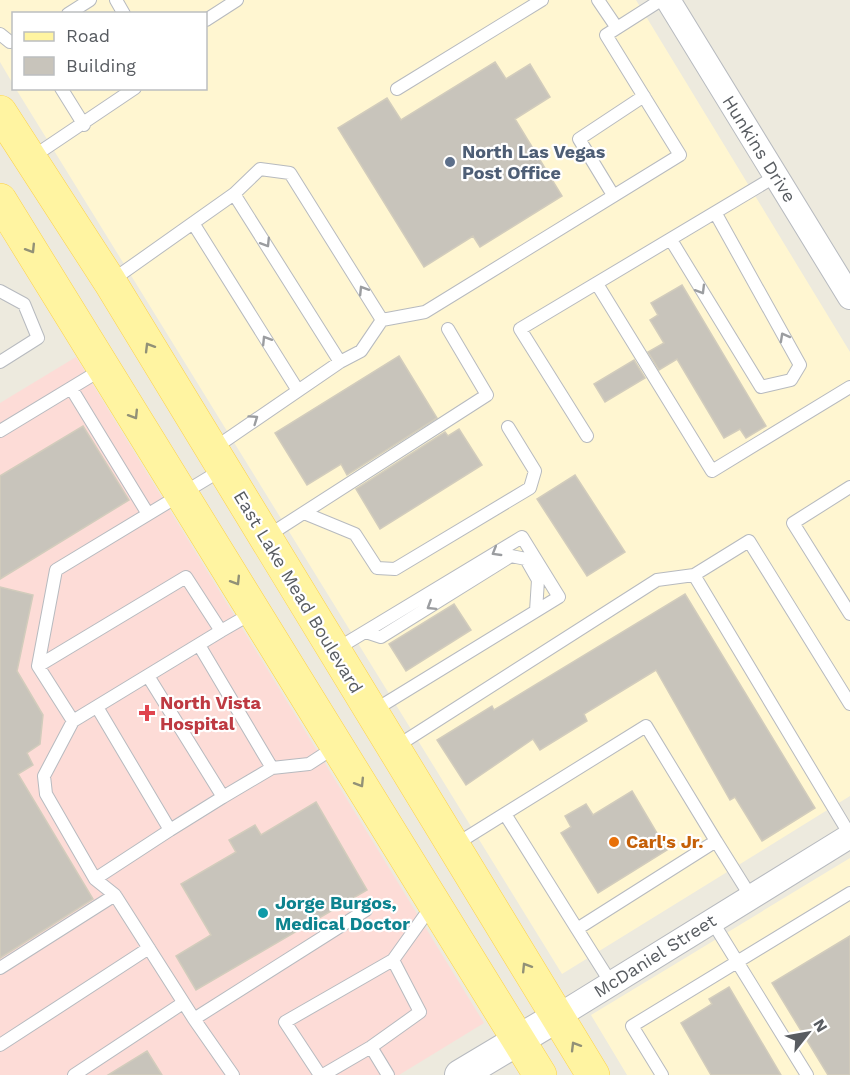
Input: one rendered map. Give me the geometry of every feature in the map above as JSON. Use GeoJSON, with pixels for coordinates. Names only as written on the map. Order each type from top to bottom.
{"type":"FeatureCollection","features":[{"type":"Feature","properties":{"kind":"main road","name":"East Lake Mead Boulevard"},"geometry":{"type":"LineString","coordinates":[[0,112],[110,282],[593,1075]]}},
{"type":"Feature","properties":{"kind":"main road"},"geometry":{"type":"LineString","coordinates":[[29,159],[24,206],[4,217],[105,368],[540,1075]]}},
{"type":"Feature","properties":{"kind":"main road"},"geometry":{"type":"LineString","coordinates":[[334,651],[340,708],[337,746]]}},
{"type":"Feature","properties":{"kind":"street","name":"Hunkins Drive"},"geometry":{"type":"LineString","coordinates":[[668,0],[850,297]]}},
{"type":"Feature","properties":{"kind":"street","name":"McDaniel Street"},"geometry":{"type":"LineString","coordinates":[[460,1075],[850,835]]}},
{"type":"Feature","properties":{"kind":"lane"},"geometry":{"type":"LineString","coordinates":[[74,7],[90,0]]}},
{"type":"Feature","properties":{"kind":"lane"},"geometry":{"type":"LineString","coordinates":[[207,19],[237,0]]}},
{"type":"Feature","properties":{"kind":"lane"},"geometry":{"type":"LineString","coordinates":[[397,89],[542,0]]}},
{"type":"Feature","properties":{"kind":"lane"},"geometry":{"type":"LineString","coordinates":[[598,0],[617,28]]}},
{"type":"Feature","properties":{"kind":"lane"},"geometry":{"type":"LineString","coordinates":[[73,721],[38,666],[56,570],[182,494],[217,459],[297,389],[361,351],[382,321],[425,312],[680,154],[606,35],[661,0]]}},
{"type":"Feature","properties":{"kind":"lane"},"geometry":{"type":"LineString","coordinates":[[62,90],[84,125]]}},
{"type":"Feature","properties":{"kind":"lane"},"geometry":{"type":"LineString","coordinates":[[29,159],[84,125],[132,90]]}},
{"type":"Feature","properties":{"kind":"lane"},"geometry":{"type":"LineString","coordinates":[[613,195],[579,138],[644,96]]}},
{"type":"Feature","properties":{"kind":"lane"},"geometry":{"type":"LineString","coordinates":[[110,282],[234,194],[260,169],[290,173],[382,321]]}},
{"type":"Feature","properties":{"kind":"lane"},"geometry":{"type":"LineString","coordinates":[[587,436],[520,329],[716,214],[776,176]]}},
{"type":"Feature","properties":{"kind":"lane"},"geometry":{"type":"LineString","coordinates":[[234,194],[340,362]]}},
{"type":"Feature","properties":{"kind":"lane"},"geometry":{"type":"LineString","coordinates":[[671,240],[761,387],[791,380],[800,365],[716,214]]}},
{"type":"Feature","properties":{"kind":"lane"},"geometry":{"type":"LineString","coordinates":[[193,223],[297,389]]}},
{"type":"Feature","properties":{"kind":"lane"},"geometry":{"type":"LineString","coordinates":[[597,284],[712,471],[850,387]]}},
{"type":"Feature","properties":{"kind":"lane"},"geometry":{"type":"LineString","coordinates":[[0,291],[24,304],[38,338],[0,362]]}},
{"type":"Feature","properties":{"kind":"lane"},"geometry":{"type":"LineString","coordinates":[[265,538],[487,395],[448,329]]}},
{"type":"Feature","properties":{"kind":"lane"},"geometry":{"type":"LineString","coordinates":[[0,430],[105,368]]}},
{"type":"Feature","properties":{"kind":"lane"},"geometry":{"type":"LineString","coordinates":[[71,388],[148,514]]}},
{"type":"Feature","properties":{"kind":"lane"},"geometry":{"type":"LineString","coordinates":[[304,513],[355,534],[377,568],[395,569],[530,488],[535,471],[508,427]]}},
{"type":"Feature","properties":{"kind":"lane"},"geometry":{"type":"LineString","coordinates":[[850,487],[793,523],[850,614]]}},
{"type":"Feature","properties":{"kind":"lane"},"geometry":{"type":"LineString","coordinates":[[334,651],[522,537],[559,597],[371,712]]}},
{"type":"Feature","properties":{"kind":"lane"},"geometry":{"type":"LineString","coordinates":[[393,748],[657,580],[694,576],[749,541],[850,704]]}},
{"type":"Feature","properties":{"kind":"lane"},"geometry":{"type":"LineString","coordinates":[[366,632],[381,637],[511,556],[526,560],[538,580],[536,611]]}},
{"type":"Feature","properties":{"kind":"lane"},"geometry":{"type":"LineString","coordinates":[[694,576],[850,835]]}},
{"type":"Feature","properties":{"kind":"lane"},"geometry":{"type":"LineString","coordinates":[[38,666],[186,577],[221,631]]}},
{"type":"Feature","properties":{"kind":"lane"},"geometry":{"type":"LineString","coordinates":[[233,1075],[183,1003],[115,895],[94,879],[46,794],[44,776],[73,721],[255,612]]}},
{"type":"Feature","properties":{"kind":"lane"},"geometry":{"type":"LineString","coordinates":[[199,645],[272,768]]}},
{"type":"Feature","properties":{"kind":"lane"},"geometry":{"type":"LineString","coordinates":[[148,676],[223,797]]}},
{"type":"Feature","properties":{"kind":"lane"},"geometry":{"type":"LineString","coordinates":[[97,706],[170,830]]}},
{"type":"Feature","properties":{"kind":"lane"},"geometry":{"type":"LineString","coordinates":[[452,846],[646,726],[751,897]]}},
{"type":"Feature","properties":{"kind":"lane"},"geometry":{"type":"LineString","coordinates":[[94,879],[272,768],[309,764],[337,746]]}},
{"type":"Feature","properties":{"kind":"lane"},"geometry":{"type":"LineString","coordinates":[[505,814],[611,983]]}},
{"type":"Feature","properties":{"kind":"lane"},"geometry":{"type":"LineString","coordinates":[[577,929],[716,841]]}},
{"type":"Feature","properties":{"kind":"lane"},"geometry":{"type":"LineString","coordinates":[[662,1075],[632,1026],[850,893]]}},
{"type":"Feature","properties":{"kind":"lane"},"geometry":{"type":"LineString","coordinates":[[0,968],[115,895]]}},
{"type":"Feature","properties":{"kind":"lane"},"geometry":{"type":"LineString","coordinates":[[393,960],[420,1012],[371,1047],[321,1075],[285,1022],[393,960],[434,903]]}},
{"type":"Feature","properties":{"kind":"lane"},"geometry":{"type":"LineString","coordinates":[[194,1019],[366,910]]}},
{"type":"Feature","properties":{"kind":"lane"},"geometry":{"type":"LineString","coordinates":[[712,921],[807,1075]]}},
{"type":"Feature","properties":{"kind":"lane"},"geometry":{"type":"LineString","coordinates":[[0,1045],[149,948]]}},
{"type":"Feature","properties":{"kind":"lane"},"geometry":{"type":"LineString","coordinates":[[74,1075],[183,1003]]}},
{"type":"Feature","properties":{"kind":"lane"},"geometry":{"type":"LineString","coordinates":[[371,1047],[388,1075]]}},
{"type":"Feature","properties":{"kind":"shaded area"},"geometry":{"type":"Polygon","coordinates":[[[0,0],[636,0],[850,352],[850,796],[562,974],[17,90],[207,90],[207,12],[12,12],[12,82],[0,62],[0,0]]]}},
{"type":"Feature","properties":{"kind":"shaded area","name":"North Vista Hospital"},"geometry":{"type":"Polygon","coordinates":[[[76,357],[484,1023],[399,1075],[0,1075],[0,403],[76,357]]]}},
{"type":"Feature","properties":{"kind":"shaded area"},"geometry":{"type":"Polygon","coordinates":[[[850,858],[850,1075],[627,1075],[591,1015],[850,858]]]}},
{"type":"Feature","properties":{"kind":"building","name":"North Las Vegas Post Office"},"geometry":{"type":"Polygon","coordinates":[[[495,62],[506,79],[530,64],[550,97],[515,119],[562,196],[480,247],[473,236],[424,267],[338,128],[387,98],[401,120],[495,62]]]}},
{"type":"Feature","properties":{"kind":"building"},"geometry":{"type":"Polygon","coordinates":[[[682,285],[766,426],[746,438],[740,429],[724,438],[677,359],[659,370],[648,352],[664,343],[650,320],[658,315],[651,303],[682,285]]]}},
{"type":"Feature","properties":{"kind":"building"},"geometry":{"type":"Polygon","coordinates":[[[399,356],[437,418],[347,475],[341,464],[307,485],[275,433],[399,356]]]}},
{"type":"Feature","properties":{"kind":"building"},"geometry":{"type":"Polygon","coordinates":[[[634,360],[645,378],[605,402],[594,384],[634,360]]]}},
{"type":"Feature","properties":{"kind":"building"},"geometry":{"type":"Polygon","coordinates":[[[83,426],[129,500],[0,579],[0,476],[83,426]]]}},
{"type":"Feature","properties":{"kind":"building"},"geometry":{"type":"Polygon","coordinates":[[[459,429],[482,465],[380,529],[356,489],[445,432],[448,436],[459,429]]]}},
{"type":"Feature","properties":{"kind":"building"},"geometry":{"type":"Polygon","coordinates":[[[575,475],[625,552],[587,576],[537,499],[575,475]]]}},
{"type":"Feature","properties":{"kind":"building"},"geometry":{"type":"Polygon","coordinates":[[[0,587],[33,595],[17,671],[43,715],[40,744],[27,753],[33,765],[18,774],[93,899],[0,958],[0,587]]]}},
{"type":"Feature","properties":{"kind":"building"},"geometry":{"type":"Polygon","coordinates":[[[685,594],[815,808],[762,841],[735,797],[730,800],[656,670],[584,714],[587,721],[540,750],[533,739],[466,785],[437,740],[492,706],[494,710],[685,594]]]}},
{"type":"Feature","properties":{"kind":"building"},"geometry":{"type":"Polygon","coordinates":[[[454,604],[471,630],[406,671],[389,644],[454,604]]]}},
{"type":"Feature","properties":{"kind":"building","name":"Carl's Jr."},"geometry":{"type":"Polygon","coordinates":[[[632,791],[667,850],[598,893],[561,833],[571,827],[565,816],[586,804],[593,815],[632,791]]]}},
{"type":"Feature","properties":{"kind":"building","name":"Jorge Burgos, Medical Doctor"},"geometry":{"type":"Polygon","coordinates":[[[316,802],[367,890],[196,990],[176,956],[211,935],[181,884],[236,852],[229,840],[255,825],[261,835],[316,802]]]}},
{"type":"Feature","properties":{"kind":"building"},"geometry":{"type":"Polygon","coordinates":[[[850,936],[850,1075],[828,1075],[772,983],[850,936]]]}},
{"type":"Feature","properties":{"kind":"building"},"geometry":{"type":"Polygon","coordinates":[[[729,987],[781,1075],[711,1075],[681,1023],[712,1004],[709,999],[729,987]]]}},
{"type":"Feature","properties":{"kind":"building"},"geometry":{"type":"Polygon","coordinates":[[[147,1051],[162,1075],[108,1075],[147,1051]]]}},
{"type":"Feature","properties":{"kind":"place","name":"North Las Vegas Post Office"},"geometry":{"type":"Point","coordinates":[450,162]}},
{"type":"Feature","properties":{"kind":"place","name":"North Vista Hospital"},"geometry":{"type":"Point","coordinates":[147,713]}},
{"type":"Feature","properties":{"kind":"place","name":"Carl's Jr."},"geometry":{"type":"Point","coordinates":[614,842]}},
{"type":"Feature","properties":{"kind":"place","name":"Jorge Burgos, Medical Doctor"},"geometry":{"type":"Point","coordinates":[263,913]}}]}
